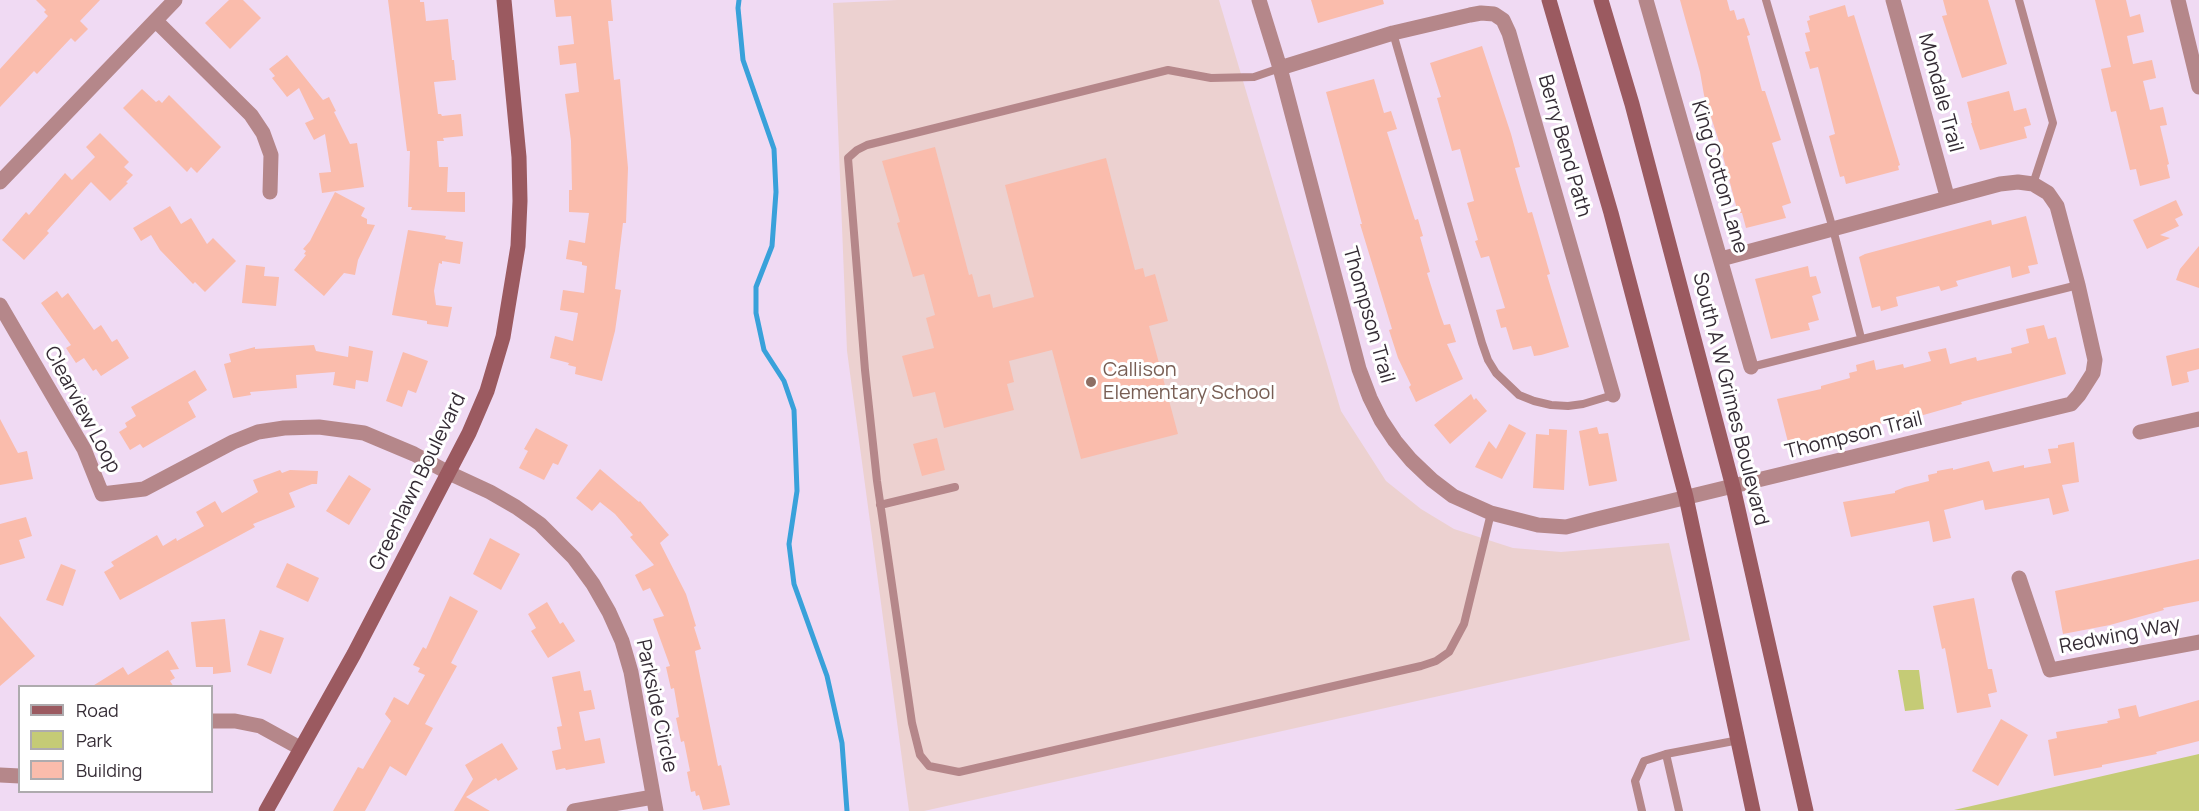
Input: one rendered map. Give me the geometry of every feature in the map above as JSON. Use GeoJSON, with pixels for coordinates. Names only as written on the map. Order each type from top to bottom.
{"type":"FeatureCollection","features":[{"type":"Feature","properties":{"kind":"main road","name":"Greenlawn Boulevard"},"geometry":{"type":"LineString","coordinates":[[266,811],[354,654],[469,433],[487,391],[503,337],[518,246],[520,201],[519,157],[504,0]]}},
{"type":"Feature","properties":{"kind":"main road"},"geometry":{"type":"LineString","coordinates":[[1549,0],[1611,213],[1686,497],[1753,811]]}},
{"type":"Feature","properties":{"kind":"main road","name":"South A W Grimes Boulevard"},"geometry":{"type":"LineString","coordinates":[[1600,0],[1632,104],[1733,487],[1806,811]]}},
{"type":"Feature","properties":{"kind":"street"},"geometry":{"type":"LineString","coordinates":[[0,182],[175,0]]}},
{"type":"Feature","properties":{"kind":"street","name":"Thompson Trail"},"geometry":{"type":"LineString","coordinates":[[1259,0],[1280,68],[1359,369],[1377,413],[1395,441],[1432,480],[1454,496],[1491,513],[1538,525],[1566,527],[2071,404],[2089,382],[2095,360],[2057,206],[2048,193],[2033,184]]}},
{"type":"Feature","properties":{"kind":"street","name":"King Cotton Lane"},"geometry":{"type":"LineString","coordinates":[[1646,0],[1750,367]]}},
{"type":"Feature","properties":{"kind":"street","name":"Mondale Trail"},"geometry":{"type":"LineString","coordinates":[[1893,0],[1947,196]]}},
{"type":"Feature","properties":{"kind":"street"},"geometry":{"type":"LineString","coordinates":[[2178,0],[2199,87]]}},
{"type":"Feature","properties":{"kind":"street","name":"Berry Bend Path"},"geometry":{"type":"LineString","coordinates":[[1393,33],[1482,13],[1494,14],[1503,20],[1513,44],[1613,395]]}},
{"type":"Feature","properties":{"kind":"street"},"geometry":{"type":"LineString","coordinates":[[156,21],[251,115],[263,134],[271,155],[270,192]]}},
{"type":"Feature","properties":{"kind":"street"},"geometry":{"type":"LineString","coordinates":[[1280,68],[1393,33]]}},
{"type":"Feature","properties":{"kind":"street"},"geometry":{"type":"LineString","coordinates":[[1721,259],[1947,196],[2000,184],[2019,182],[2033,184]]}},
{"type":"Feature","properties":{"kind":"street","name":"Clearview Loop"},"geometry":{"type":"LineString","coordinates":[[0,305],[84,449],[102,494],[144,489],[233,442],[258,432],[284,428],[319,427],[364,433],[414,454],[449,473]]}},
{"type":"Feature","properties":{"kind":"street"},"geometry":{"type":"LineString","coordinates":[[2140,432],[2199,419]]}},
{"type":"Feature","properties":{"kind":"street","name":"Parkside Circle"},"geometry":{"type":"LineString","coordinates":[[449,473],[490,492],[516,507],[540,525],[574,558],[593,584],[622,641],[631,672],[654,804]]}},
{"type":"Feature","properties":{"kind":"street","name":"Redwing Way"},"geometry":{"type":"LineString","coordinates":[[2019,578],[2049,670],[2199,642]]}},
{"type":"Feature","properties":{"kind":"street"},"geometry":{"type":"LineString","coordinates":[[213,721],[235,721],[260,726],[300,748]]}},
{"type":"Feature","properties":{"kind":"street"},"geometry":{"type":"LineString","coordinates":[[0,775],[18,776]]}},
{"type":"Feature","properties":{"kind":"street"},"geometry":{"type":"LineString","coordinates":[[574,811],[654,804]]}},
{"type":"Feature","properties":{"kind":"lane"},"geometry":{"type":"LineString","coordinates":[[1766,0],[1833,229],[1861,338]]}},
{"type":"Feature","properties":{"kind":"lane"},"geometry":{"type":"LineString","coordinates":[[2019,0],[2053,123],[2033,184]]}},
{"type":"Feature","properties":{"kind":"lane"},"geometry":{"type":"LineString","coordinates":[[1393,33],[1488,360],[1496,373],[1519,395],[1534,401],[1568,406],[1613,395]]}},
{"type":"Feature","properties":{"kind":"lane"},"geometry":{"type":"LineString","coordinates":[[1280,68],[1254,76],[1211,78],[1168,70],[867,146],[857,150],[848,158],[865,370],[880,505],[915,739],[920,755],[929,766],[959,772],[1436,661],[1449,652],[1464,624],[1491,513]]}},
{"type":"Feature","properties":{"kind":"lane"},"geometry":{"type":"LineString","coordinates":[[1750,367],[2078,285]]}},
{"type":"Feature","properties":{"kind":"lane"},"geometry":{"type":"LineString","coordinates":[[880,505],[955,487]]}},
{"type":"Feature","properties":{"kind":"lane"},"geometry":{"type":"LineString","coordinates":[[1642,811],[1635,781],[1644,761],[1666,754],[1739,740]]}},
{"type":"Feature","properties":{"kind":"lane"},"geometry":{"type":"LineString","coordinates":[[1666,754],[1679,811]]}},
{"type":"Feature","properties":{"kind":"shaded area","name":"Callison Elementary School"},"geometry":{"type":"Polygon","coordinates":[[[897,0],[1219,0],[1341,411],[1386,481],[1421,509],[1454,529],[1513,548],[1561,552],[1669,543],[1690,640],[924,811],[909,811],[847,351],[833,3],[897,0]]]}},
{"type":"Feature","properties":{"kind":"green space"},"geometry":{"type":"Polygon","coordinates":[[[1898,670],[1919,670],[1924,709],[1905,711],[1898,670]]]}},
{"type":"Feature","properties":{"kind":"green space"},"geometry":{"type":"Polygon","coordinates":[[[2199,754],[2199,811],[1954,810],[2199,754]]]}},
{"type":"Feature","properties":{"kind":"building"},"geometry":{"type":"Polygon","coordinates":[[[36,0],[100,0],[80,21],[88,29],[75,42],[71,38],[37,74],[34,71],[0,107],[0,69],[48,16],[44,12],[46,10],[36,0]]]}},
{"type":"Feature","properties":{"kind":"building"},"geometry":{"type":"Polygon","coordinates":[[[229,0],[243,0],[261,18],[230,49],[205,23],[229,0]]]}},
{"type":"Feature","properties":{"kind":"building"},"geometry":{"type":"Polygon","coordinates":[[[388,0],[420,0],[424,2],[426,21],[448,19],[456,80],[434,82],[438,114],[442,116],[461,114],[463,136],[443,138],[444,141],[437,141],[439,167],[448,167],[447,192],[465,192],[465,212],[411,210],[412,207],[408,207],[410,151],[407,151],[388,0]]]}},
{"type":"Feature","properties":{"kind":"building"},"geometry":{"type":"Polygon","coordinates":[[[554,0],[611,0],[613,21],[608,21],[614,80],[620,79],[628,168],[626,223],[623,223],[615,289],[621,290],[615,331],[602,381],[575,374],[576,367],[550,358],[555,336],[573,341],[578,313],[560,310],[563,290],[584,293],[587,266],[582,265],[582,262],[566,259],[569,240],[585,243],[589,213],[569,212],[569,190],[572,190],[571,141],[565,94],[579,92],[576,63],[560,65],[558,46],[574,44],[571,16],[556,17],[554,0]]]}},
{"type":"Feature","properties":{"kind":"building"},"geometry":{"type":"Polygon","coordinates":[[[1311,0],[1383,0],[1384,4],[1318,23],[1311,0]]]}},
{"type":"Feature","properties":{"kind":"building"},"geometry":{"type":"Polygon","coordinates":[[[1680,0],[1727,0],[1730,11],[1734,10],[1737,20],[1744,18],[1762,91],[1765,91],[1781,140],[1772,143],[1791,203],[1782,206],[1786,218],[1746,228],[1742,213],[1738,213],[1704,95],[1680,0]]]}},
{"type":"Feature","properties":{"kind":"building"},"geometry":{"type":"Polygon","coordinates":[[[1943,0],[1988,0],[2007,64],[1962,78],[1942,16],[1947,15],[1943,0]]]}},
{"type":"Feature","properties":{"kind":"building"},"geometry":{"type":"Polygon","coordinates":[[[2095,0],[2126,0],[2130,17],[2140,14],[2144,32],[2127,36],[2133,64],[2152,60],[2156,78],[2143,81],[2150,110],[2163,107],[2167,125],[2160,126],[2170,178],[2140,186],[2136,169],[2130,170],[2116,111],[2111,112],[2101,69],[2111,67],[2095,0]]]}},
{"type":"Feature","properties":{"kind":"building"},"geometry":{"type":"Polygon","coordinates":[[[1845,5],[1848,17],[1854,15],[1900,165],[1899,170],[1846,184],[1844,176],[1840,177],[1829,136],[1835,134],[1818,67],[1810,69],[1805,52],[1810,51],[1805,33],[1810,32],[1807,21],[1810,20],[1809,16],[1845,5]]]}},
{"type":"Feature","properties":{"kind":"building"},"geometry":{"type":"Polygon","coordinates":[[[1482,46],[1511,134],[1520,167],[1515,168],[1528,213],[1532,212],[1550,274],[1547,275],[1569,347],[1541,355],[1534,356],[1531,346],[1513,350],[1506,327],[1501,328],[1496,310],[1505,308],[1489,256],[1481,258],[1475,241],[1478,240],[1467,203],[1474,201],[1460,149],[1452,151],[1437,98],[1441,97],[1430,63],[1482,46]]]}},
{"type":"Feature","properties":{"kind":"building"},"geometry":{"type":"Polygon","coordinates":[[[287,55],[323,100],[329,97],[350,144],[357,143],[364,187],[322,193],[319,173],[331,172],[325,134],[314,140],[305,123],[314,119],[299,88],[287,97],[272,78],[275,76],[269,69],[287,55]]]}},
{"type":"Feature","properties":{"kind":"building"},"geometry":{"type":"Polygon","coordinates":[[[1374,79],[1384,113],[1391,111],[1397,129],[1387,132],[1415,220],[1418,219],[1423,236],[1420,237],[1430,272],[1427,273],[1440,314],[1444,325],[1450,324],[1456,342],[1447,344],[1463,379],[1416,402],[1389,330],[1392,329],[1360,224],[1362,224],[1326,92],[1374,79]]]}},
{"type":"Feature","properties":{"kind":"building"},"geometry":{"type":"Polygon","coordinates":[[[142,89],[156,102],[159,100],[162,103],[169,95],[221,147],[197,173],[191,167],[187,172],[123,108],[142,89]]]}},
{"type":"Feature","properties":{"kind":"building"},"geometry":{"type":"Polygon","coordinates":[[[2009,91],[2014,111],[2026,108],[2031,125],[2024,127],[2027,138],[1980,150],[1967,102],[2009,91]]]}},
{"type":"Feature","properties":{"kind":"building"},"geometry":{"type":"Polygon","coordinates":[[[100,133],[129,162],[124,167],[133,175],[110,201],[91,182],[24,260],[2,240],[26,212],[29,215],[65,173],[72,180],[95,157],[86,147],[100,133]]]}},
{"type":"Feature","properties":{"kind":"building"},"geometry":{"type":"Polygon","coordinates":[[[935,147],[969,275],[972,274],[978,297],[990,294],[993,308],[1034,297],[1005,185],[1106,158],[1135,270],[1143,268],[1145,277],[1155,274],[1168,321],[1149,326],[1178,434],[1081,459],[1052,350],[1009,361],[1014,382],[1007,384],[1014,410],[944,428],[935,392],[913,397],[902,356],[934,348],[926,318],[935,315],[924,274],[913,277],[882,161],[935,147]]]}},
{"type":"Feature","properties":{"kind":"building"},"geometry":{"type":"Polygon","coordinates":[[[335,192],[365,208],[361,216],[367,219],[367,224],[375,225],[358,260],[355,275],[344,273],[324,296],[294,270],[306,255],[303,249],[310,241],[335,192]]]}},
{"type":"Feature","properties":{"kind":"building"},"geometry":{"type":"Polygon","coordinates":[[[2176,200],[2183,215],[2175,219],[2179,226],[2160,235],[2170,238],[2147,249],[2133,220],[2176,200]]]}},
{"type":"Feature","properties":{"kind":"building"},"geometry":{"type":"Polygon","coordinates":[[[170,206],[181,224],[191,218],[207,244],[213,238],[236,261],[205,292],[195,282],[193,284],[160,250],[151,235],[141,241],[133,228],[170,206]]]}},
{"type":"Feature","properties":{"kind":"building"},"geometry":{"type":"Polygon","coordinates":[[[2026,216],[2038,264],[2028,266],[2030,273],[2012,278],[2010,266],[1956,281],[1958,286],[1941,291],[1939,286],[1896,297],[1898,306],[1881,311],[1880,306],[1872,308],[1859,257],[1991,220],[1992,225],[2026,216]]]}},
{"type":"Feature","properties":{"kind":"building"},"geometry":{"type":"Polygon","coordinates":[[[408,230],[446,236],[445,239],[463,242],[460,264],[442,261],[442,264],[439,263],[434,291],[436,305],[452,307],[448,327],[392,315],[408,230]]]}},
{"type":"Feature","properties":{"kind":"building"},"geometry":{"type":"Polygon","coordinates":[[[2199,246],[2199,288],[2176,280],[2180,269],[2199,246]]]}},
{"type":"Feature","properties":{"kind":"building"},"geometry":{"type":"Polygon","coordinates":[[[246,265],[265,267],[264,276],[279,277],[276,306],[242,303],[246,265]]]}},
{"type":"Feature","properties":{"kind":"building"},"geometry":{"type":"Polygon","coordinates":[[[1808,266],[1810,277],[1816,276],[1821,293],[1812,296],[1819,320],[1808,323],[1810,330],[1771,339],[1755,279],[1808,266]]]}},
{"type":"Feature","properties":{"kind":"building"},"geometry":{"type":"Polygon","coordinates":[[[57,291],[62,298],[68,293],[94,330],[101,325],[112,342],[117,339],[129,358],[101,376],[96,369],[93,371],[84,358],[76,363],[66,348],[71,345],[41,303],[57,291]]]}},
{"type":"Feature","properties":{"kind":"building"},"geometry":{"type":"Polygon","coordinates":[[[2044,325],[2048,339],[2056,337],[2066,374],[1961,402],[1962,404],[1909,419],[1908,417],[1853,430],[1853,432],[1840,436],[1839,433],[1789,446],[1777,399],[1821,389],[1821,386],[1850,378],[1849,373],[1857,371],[1856,365],[1874,360],[1876,370],[1903,364],[1904,368],[1931,361],[1928,352],[1946,348],[1950,364],[1976,357],[1977,361],[2012,353],[2011,348],[2029,343],[2026,329],[2044,325]]]}},
{"type":"Feature","properties":{"kind":"building"},"geometry":{"type":"Polygon","coordinates":[[[314,345],[316,351],[348,357],[349,346],[373,351],[368,382],[356,380],[355,389],[333,385],[335,372],[296,375],[297,388],[250,392],[251,395],[233,398],[224,364],[231,362],[229,354],[255,347],[255,349],[314,345]]]}},
{"type":"Feature","properties":{"kind":"building"},"geometry":{"type":"Polygon","coordinates":[[[2199,348],[2199,369],[2187,372],[2189,382],[2172,386],[2166,356],[2199,348]]]}},
{"type":"Feature","properties":{"kind":"building"},"geometry":{"type":"Polygon","coordinates":[[[403,352],[428,361],[416,393],[408,390],[402,407],[386,401],[403,352]]]}},
{"type":"Feature","properties":{"kind":"building"},"geometry":{"type":"Polygon","coordinates":[[[195,370],[207,390],[188,402],[196,417],[143,448],[140,444],[130,450],[119,432],[127,427],[125,423],[136,416],[131,407],[195,370]]]}},
{"type":"Feature","properties":{"kind":"building"},"geometry":{"type":"Polygon","coordinates":[[[1471,394],[1474,400],[1476,398],[1487,411],[1450,444],[1434,425],[1471,394]]]}},
{"type":"Feature","properties":{"kind":"building"},"geometry":{"type":"Polygon","coordinates":[[[0,419],[18,453],[27,451],[33,479],[0,485],[0,419]]]}},
{"type":"Feature","properties":{"kind":"building"},"geometry":{"type":"Polygon","coordinates":[[[1509,424],[1526,433],[1502,479],[1475,467],[1489,441],[1496,449],[1509,424]]]}},
{"type":"Feature","properties":{"kind":"building"},"geometry":{"type":"Polygon","coordinates":[[[1597,427],[1599,434],[1608,433],[1617,481],[1589,486],[1579,431],[1597,427]]]}},
{"type":"Feature","properties":{"kind":"building"},"geometry":{"type":"Polygon","coordinates":[[[536,428],[568,445],[558,465],[553,463],[544,480],[519,468],[528,451],[524,449],[536,428]]]}},
{"type":"Feature","properties":{"kind":"building"},"geometry":{"type":"Polygon","coordinates":[[[1549,429],[1567,430],[1564,490],[1533,488],[1536,434],[1549,435],[1549,429]]]}},
{"type":"Feature","properties":{"kind":"building"},"geometry":{"type":"Polygon","coordinates":[[[937,438],[945,470],[922,476],[913,444],[937,438]]]}},
{"type":"Feature","properties":{"kind":"building"},"geometry":{"type":"Polygon","coordinates":[[[2074,442],[2079,482],[2062,485],[2069,511],[2053,515],[2049,498],[1985,510],[1983,500],[1944,510],[1951,538],[1933,542],[1929,521],[1851,537],[1843,502],[1895,493],[1905,487],[1929,481],[1928,475],[1937,473],[1937,471],[1953,468],[1953,470],[1989,461],[1993,472],[2024,465],[2024,468],[2051,463],[2048,449],[2074,442]]]}},
{"type":"Feature","properties":{"kind":"building"},"geometry":{"type":"Polygon","coordinates":[[[600,469],[640,501],[669,535],[660,543],[686,594],[696,626],[694,627],[701,649],[695,651],[718,766],[721,765],[730,805],[703,810],[699,795],[696,796],[695,791],[691,792],[687,772],[690,771],[684,741],[681,742],[676,718],[679,717],[674,688],[671,689],[666,667],[670,666],[653,619],[664,616],[650,588],[643,591],[635,575],[654,565],[630,537],[633,535],[615,514],[600,502],[592,511],[576,498],[600,469]]]}},
{"type":"Feature","properties":{"kind":"building"},"geometry":{"type":"Polygon","coordinates":[[[280,470],[282,473],[290,470],[318,471],[317,484],[289,493],[295,507],[253,524],[255,527],[120,600],[104,572],[114,566],[111,562],[157,535],[163,546],[176,538],[177,541],[204,526],[196,512],[215,501],[222,513],[258,492],[253,480],[280,470]]]}},
{"type":"Feature","properties":{"kind":"building"},"geometry":{"type":"Polygon","coordinates":[[[349,475],[371,489],[349,525],[326,511],[349,475]]]}},
{"type":"Feature","properties":{"kind":"building"},"geometry":{"type":"Polygon","coordinates":[[[26,517],[32,536],[19,540],[25,558],[0,565],[0,524],[26,517]]]}},
{"type":"Feature","properties":{"kind":"building"},"geometry":{"type":"Polygon","coordinates":[[[490,538],[520,554],[501,590],[473,574],[490,538]]]}},
{"type":"Feature","properties":{"kind":"building"},"geometry":{"type":"Polygon","coordinates":[[[2199,559],[2199,601],[2163,608],[2164,610],[2110,625],[2063,634],[2055,591],[2199,559]]]}},
{"type":"Feature","properties":{"kind":"building"},"geometry":{"type":"Polygon","coordinates":[[[287,563],[319,578],[308,602],[276,587],[287,563]]]}},
{"type":"Feature","properties":{"kind":"building"},"geometry":{"type":"Polygon","coordinates":[[[61,564],[76,570],[63,606],[46,600],[61,564]]]}},
{"type":"Feature","properties":{"kind":"building"},"geometry":{"type":"Polygon","coordinates":[[[450,596],[478,611],[451,663],[457,666],[425,724],[433,728],[406,776],[390,766],[365,811],[333,811],[358,767],[363,769],[391,721],[385,714],[394,697],[408,705],[425,675],[418,672],[420,668],[413,665],[423,647],[426,649],[450,596]]]}},
{"type":"Feature","properties":{"kind":"building"},"geometry":{"type":"Polygon","coordinates":[[[1974,598],[1988,669],[1992,669],[1997,692],[1988,694],[1991,707],[1957,713],[1945,648],[1942,649],[1933,606],[1974,598]]]}},
{"type":"Feature","properties":{"kind":"building"},"geometry":{"type":"Polygon","coordinates":[[[547,602],[560,624],[563,622],[575,641],[548,658],[531,631],[536,628],[528,614],[547,602]]]}},
{"type":"Feature","properties":{"kind":"building"},"geometry":{"type":"Polygon","coordinates":[[[0,616],[35,656],[0,686],[0,616]]]}},
{"type":"Feature","properties":{"kind":"building"},"geometry":{"type":"Polygon","coordinates":[[[225,619],[231,672],[213,674],[213,667],[196,667],[191,622],[225,619]]]}},
{"type":"Feature","properties":{"kind":"building"},"geometry":{"type":"Polygon","coordinates":[[[260,630],[284,638],[271,674],[247,665],[260,630]]]}},
{"type":"Feature","properties":{"kind":"building"},"geometry":{"type":"Polygon","coordinates":[[[168,650],[179,669],[170,670],[175,678],[170,681],[173,685],[94,685],[123,667],[128,675],[168,650]]]}},
{"type":"Feature","properties":{"kind":"building"},"geometry":{"type":"Polygon","coordinates":[[[580,671],[584,691],[591,690],[595,709],[579,712],[585,741],[600,738],[605,763],[556,770],[552,751],[561,749],[557,727],[562,726],[552,677],[580,671]]]}},
{"type":"Feature","properties":{"kind":"building"},"geometry":{"type":"Polygon","coordinates":[[[2199,700],[2199,741],[2156,752],[2157,754],[2054,776],[2048,740],[2057,738],[2056,732],[2108,723],[2107,721],[2120,718],[2118,709],[2136,705],[2139,717],[2199,700]]]}},
{"type":"Feature","properties":{"kind":"building"},"geometry":{"type":"Polygon","coordinates":[[[2001,719],[2028,735],[1998,786],[1972,771],[2001,719]]]}},
{"type":"Feature","properties":{"kind":"building"},"geometry":{"type":"Polygon","coordinates":[[[502,743],[518,769],[498,781],[496,778],[466,797],[490,811],[454,811],[473,779],[465,765],[502,743]]]}},
{"type":"Feature","properties":{"kind":"waterway"},"geometry":{"type":"LineString","coordinates":[[739,0],[743,60],[774,149],[776,192],[772,246],[756,287],[756,313],[764,350],[784,381],[794,410],[797,491],[789,544],[794,584],[827,676],[842,743],[847,811]]}},
{"type":"Feature","properties":{"kind":"place","name":"Callison Elementary School"},"geometry":{"type":"Point","coordinates":[1091,382]}}]}
